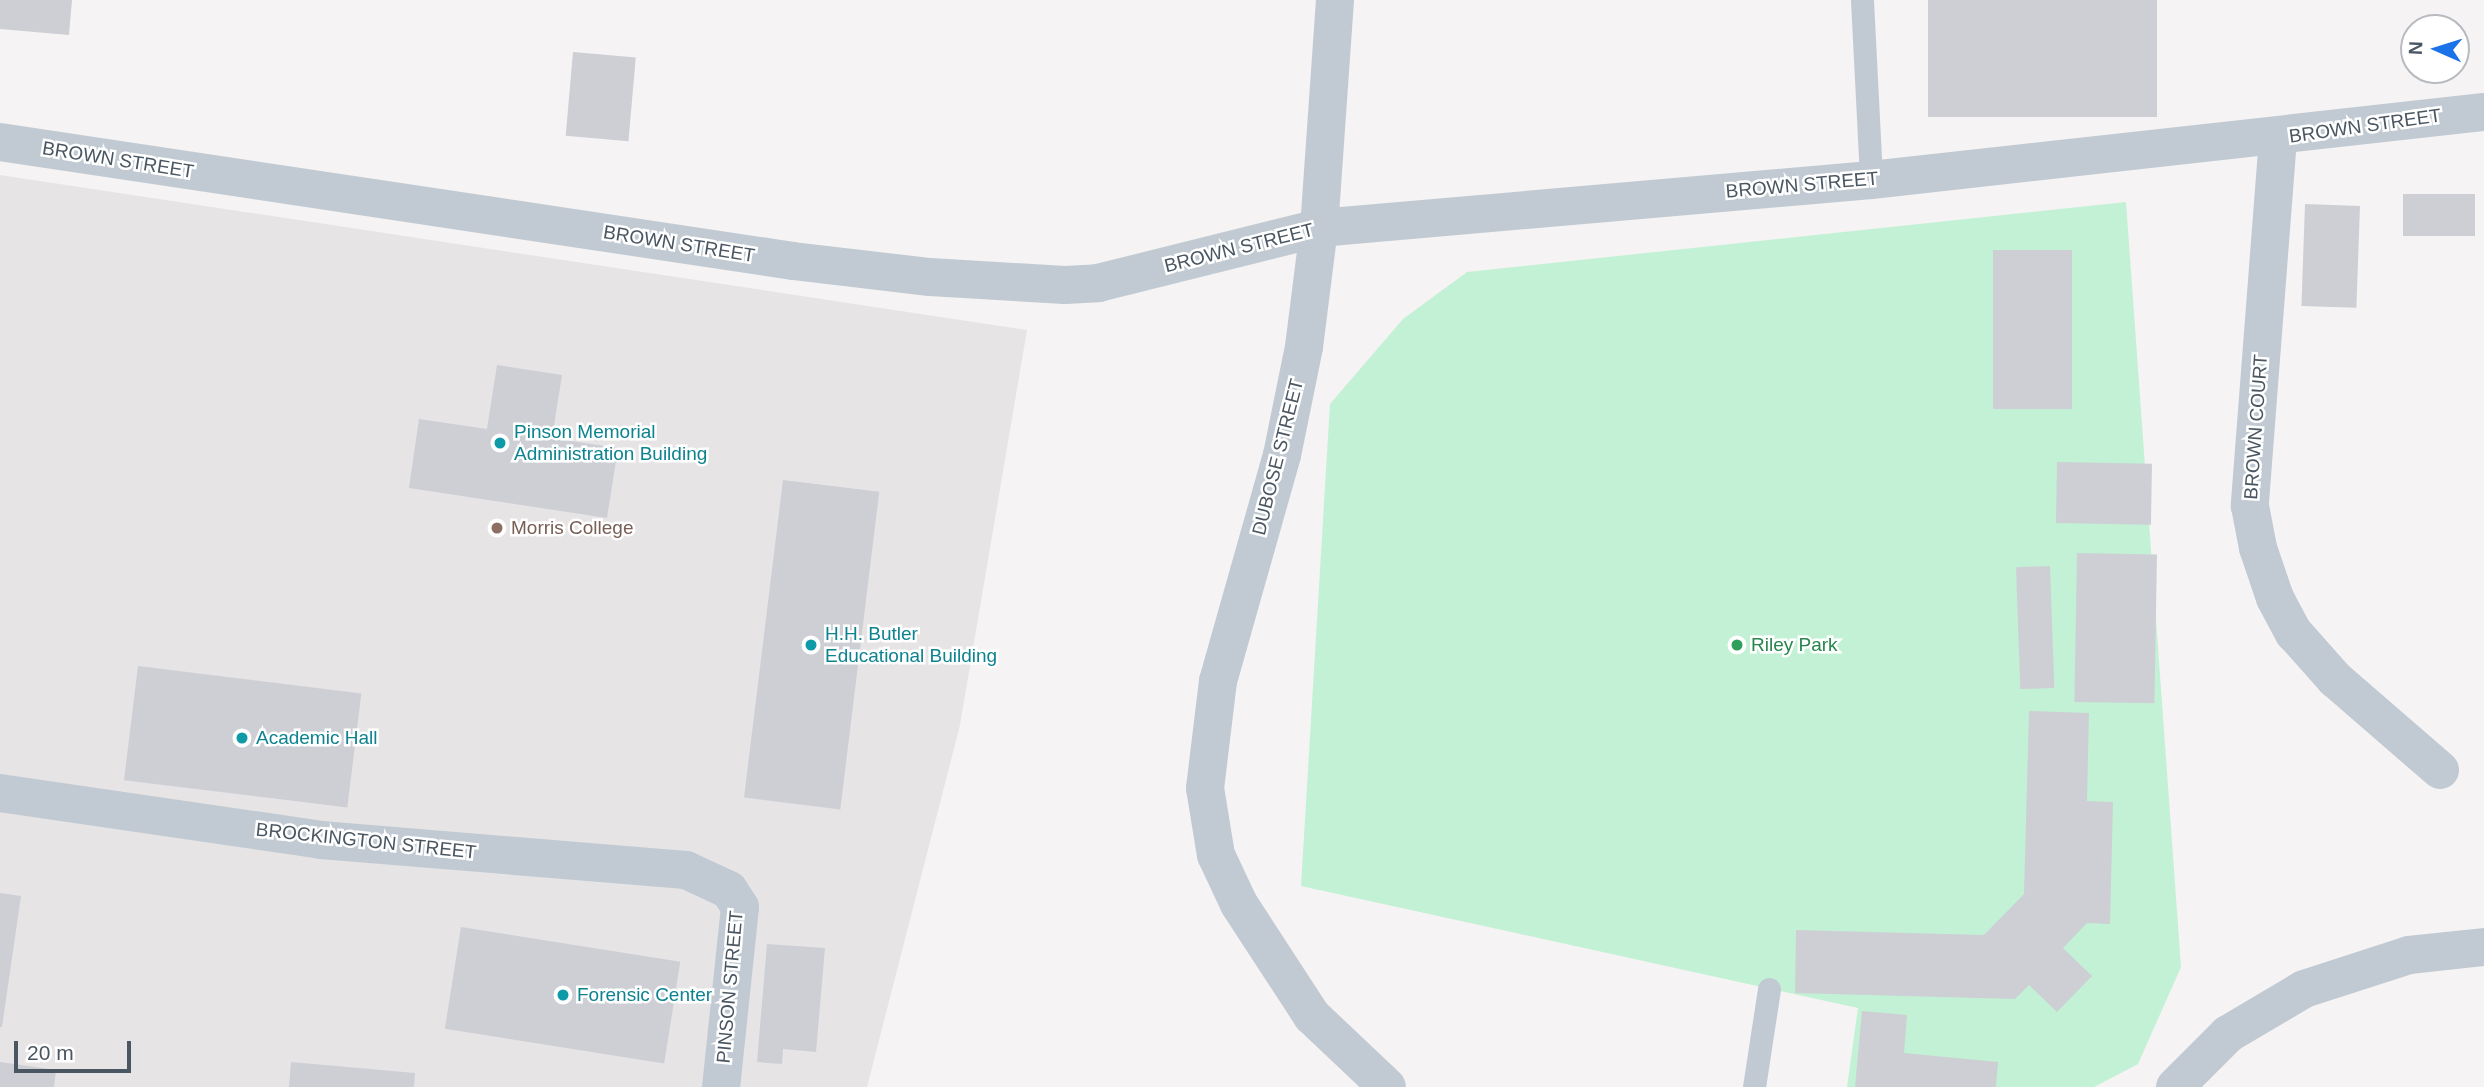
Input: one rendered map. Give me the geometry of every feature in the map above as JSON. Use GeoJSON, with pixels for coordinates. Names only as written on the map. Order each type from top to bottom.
{"type":"FeatureCollection","features":[{"type":"Feature","properties":{"kind":"street","name":"DUBOSE STREET"},"geometry":{"type":"LineString","coordinates":[[1335,0],[1319,228],[1304,347],[1282,455],[1218,681],[1207,753],[1207,818],[1216,855],[1239,904],[1312,1016],[1387,1087]]}},
{"type":"Feature","properties":{"kind":"street","name":"BROWN STREET"},"geometry":{"type":"LineString","coordinates":[[0,142],[793,261],[1017,284],[1098,283],[1319,228],[1871,180],[2278,138],[2410,117],[2484,112]]}},
{"type":"Feature","properties":{"kind":"street","name":"BROWN COURT"},"geometry":{"type":"LineString","coordinates":[[2278,138],[2249,506],[2258,548],[2275,598],[2294,633],[2335,679],[2440,770]]}},
{"type":"Feature","properties":{"kind":"street","name":"BROCKINGTON STREET"},"geometry":{"type":"LineString","coordinates":[[0,793],[321,840],[686,870],[729,890]]}},
{"type":"Feature","properties":{"kind":"street","name":"PINSON STREET"},"geometry":{"type":"LineString","coordinates":[[721,1087],[740,907],[729,890]]}},
{"type":"Feature","properties":{"kind":"street"},"geometry":{"type":"LineString","coordinates":[[2175,1087],[2228,1034],[2304,989],[2409,955],[2484,947]]}},
{"type":"Feature","properties":{"kind":"lane"},"geometry":{"type":"LineString","coordinates":[[1862,0],[1871,180]]}},
{"type":"Feature","properties":{"kind":"lane"},"geometry":{"type":"LineString","coordinates":[[1754,1087],[1769,989]]}},
{"type":"Feature","properties":{"kind":"shaded area","name":"Morris College"},"geometry":{"type":"Polygon","coordinates":[[[0,175],[1027,330],[960,725],[867,1087],[0,1087],[0,175]]]}},
{"type":"Feature","properties":{"kind":"green space","name":"Riley Park"},"geometry":{"type":"Polygon","coordinates":[[[2126,202],[2181,967],[2138,1064],[2094,1087],[1847,1087],[1858,1008],[1301,886],[1330,404],[1403,319],[1467,272],[2126,202]]]}},
{"type":"Feature","properties":{"kind":"building"},"geometry":{"type":"Polygon","coordinates":[[[0,0],[72,0],[69,35],[0,29],[0,0]]]}},
{"type":"Feature","properties":{"kind":"building"},"geometry":{"type":"Polygon","coordinates":[[[1928,0],[2157,0],[2157,117],[1928,117],[1928,0]]]}},
{"type":"Feature","properties":{"kind":"building"},"geometry":{"type":"Polygon","coordinates":[[[573,52],[636,57],[628,141],[566,136],[573,52]]]}},
{"type":"Feature","properties":{"kind":"building"},"geometry":{"type":"Polygon","coordinates":[[[2403,194],[2475,194],[2475,236],[2403,236],[2403,194]]]}},
{"type":"Feature","properties":{"kind":"building"},"geometry":{"type":"Polygon","coordinates":[[[2305,204],[2360,206],[2356,308],[2301,306],[2305,204]]]}},
{"type":"Feature","properties":{"kind":"building"},"geometry":{"type":"Polygon","coordinates":[[[1993,250],[2072,250],[2072,409],[1993,409],[1993,250]]]}},
{"type":"Feature","properties":{"kind":"building","name":"Pinson Memorial Administration Building"},"geometry":{"type":"Polygon","coordinates":[[[497,365],[562,375],[552,438],[618,448],[607,518],[409,488],[419,419],[487,429],[497,365]]]}},
{"type":"Feature","properties":{"kind":"building"},"geometry":{"type":"Polygon","coordinates":[[[2057,462],[2152,464],[2151,525],[2056,523],[2057,462]]]}},
{"type":"Feature","properties":{"kind":"building","name":"H.H. Butler Educational Building"},"geometry":{"type":"Polygon","coordinates":[[[783,480],[879,492],[840,809],[744,798],[783,480]]]}},
{"type":"Feature","properties":{"kind":"building"},"geometry":{"type":"Polygon","coordinates":[[[2077,553],[2157,554],[2154,703],[2074,702],[2077,553]]]}},
{"type":"Feature","properties":{"kind":"building"},"geometry":{"type":"Polygon","coordinates":[[[2050,566],[2054,688],[2020,689],[2016,567],[2050,566]]]}},
{"type":"Feature","properties":{"kind":"building","name":"Academic Hall"},"geometry":{"type":"Polygon","coordinates":[[[138,666],[361,693],[347,808],[124,780],[138,666]]]}},
{"type":"Feature","properties":{"kind":"building"},"geometry":{"type":"Polygon","coordinates":[[[2029,711],[2089,713],[2087,801],[2113,802],[2110,924],[2087,923],[2063,948],[2092,976],[2057,1012],[2029,985],[2015,999],[1795,993],[1796,930],[1984,935],[2024,894],[2029,711]]]}},
{"type":"Feature","properties":{"kind":"building"},"geometry":{"type":"Polygon","coordinates":[[[0,893],[21,896],[2,1027],[0,1027],[0,893]]]}},
{"type":"Feature","properties":{"kind":"building","name":"Forensic Center"},"geometry":{"type":"Polygon","coordinates":[[[461,927],[680,962],[664,1063],[445,1029],[461,927]]]}},
{"type":"Feature","properties":{"kind":"building"},"geometry":{"type":"Polygon","coordinates":[[[767,944],[825,948],[816,1052],[783,1049],[782,1064],[757,1062],[767,944]]]}},
{"type":"Feature","properties":{"kind":"building"},"geometry":{"type":"Polygon","coordinates":[[[1862,1011],[1907,1015],[1904,1053],[1998,1062],[1996,1087],[1855,1087],[1862,1011]]]}},
{"type":"Feature","properties":{"kind":"building"},"geometry":{"type":"Polygon","coordinates":[[[0,1062],[56,1070],[54,1087],[0,1087],[0,1062]]]}},
{"type":"Feature","properties":{"kind":"building"},"geometry":{"type":"Polygon","coordinates":[[[291,1062],[415,1073],[414,1087],[289,1087],[291,1062]]]}},
{"type":"Feature","properties":{"kind":"place","name":"Pinson Memorial Administration Building"},"geometry":{"type":"Point","coordinates":[500,443]}},
{"type":"Feature","properties":{"kind":"place","name":"Morris College"},"geometry":{"type":"Point","coordinates":[497,528]}},
{"type":"Feature","properties":{"kind":"place","name":"H.H. Butler Educational Building"},"geometry":{"type":"Point","coordinates":[811,645]}},
{"type":"Feature","properties":{"kind":"place","name":"Riley Park"},"geometry":{"type":"Point","coordinates":[1737,645]}},
{"type":"Feature","properties":{"kind":"place","name":"Academic Hall"},"geometry":{"type":"Point","coordinates":[242,738]}},
{"type":"Feature","properties":{"kind":"place","name":"Forensic Center"},"geometry":{"type":"Point","coordinates":[563,995]}}]}
